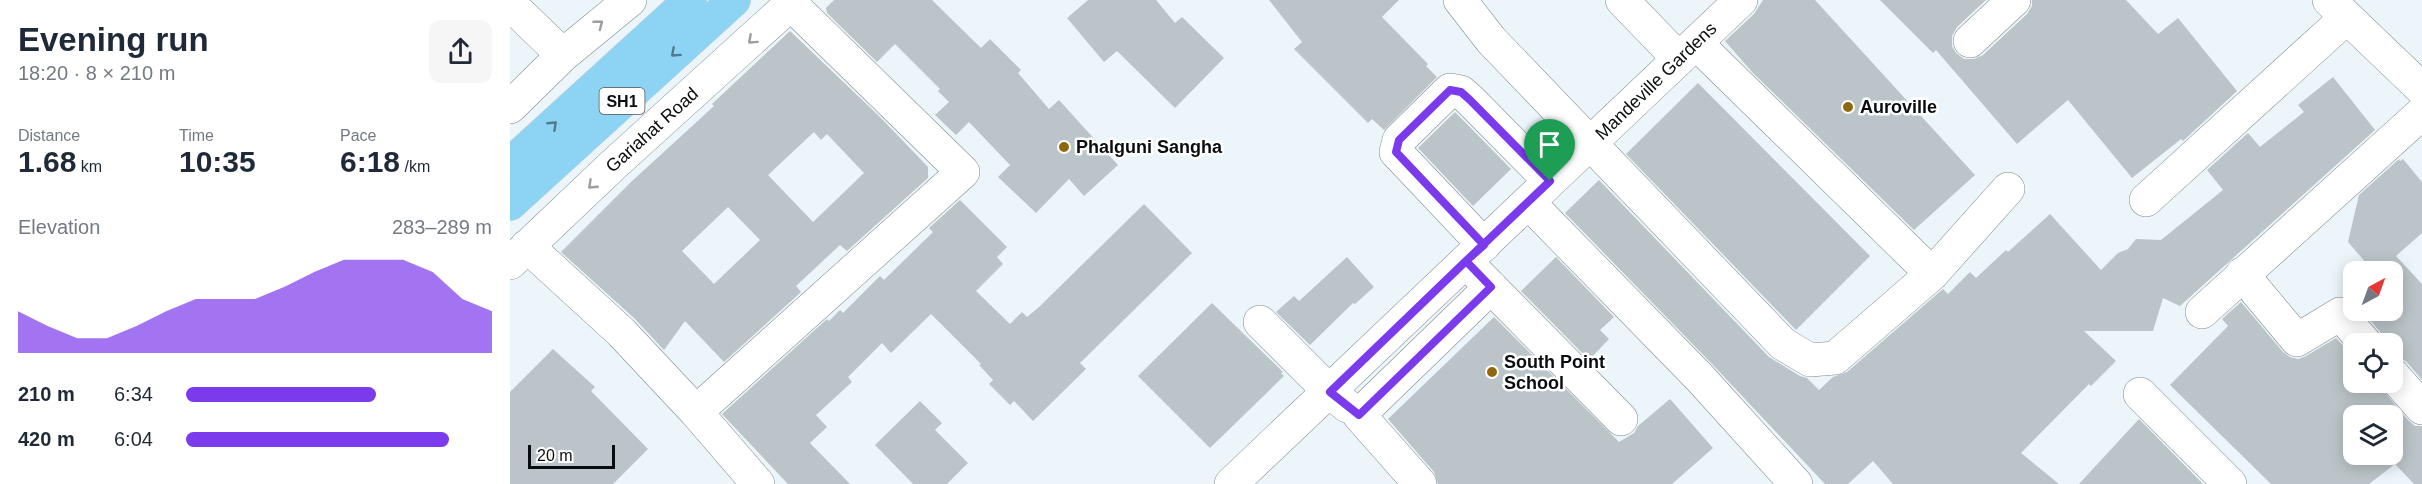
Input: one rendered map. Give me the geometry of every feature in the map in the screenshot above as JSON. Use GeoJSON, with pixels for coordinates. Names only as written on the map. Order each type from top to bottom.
{"type":"FeatureCollection","features":[{"type":"Feature","properties":{"kind":"main road","name":"SH1"},"geometry":{"type":"LineString","coordinates":[[510,165],[690,0]]}},
{"type":"Feature","properties":{"kind":"main road","name":"SH1"},"geometry":{"type":"LineString","coordinates":[[510,204],[734,0]]}},
{"type":"Feature","properties":{"kind":"street"},"geometry":{"type":"LineString","coordinates":[[510,107],[563,55],[630,0]]}},
{"type":"Feature","properties":{"kind":"street"},"geometry":{"type":"LineString","coordinates":[[1460,0],[1491,40],[1589,144],[1784,344],[1810,360],[1835,358],[1932,274],[2008,189]]}},
{"type":"Feature","properties":{"kind":"street"},"geometry":{"type":"LineString","coordinates":[[1622,0],[1688,51],[1932,274]]}},
{"type":"Feature","properties":{"kind":"street","name":"Mandeville Gardens"},"geometry":{"type":"LineString","coordinates":[[1232,484],[1740,0]]}},
{"type":"Feature","properties":{"kind":"street"},"geometry":{"type":"LineString","coordinates":[[1970,41],[2014,0]]}},
{"type":"Feature","properties":{"kind":"street"},"geometry":{"type":"LineString","coordinates":[[696,412],[963,172],[793,2]]}},
{"type":"Feature","properties":{"kind":"street","name":"Gariahat Road"},"geometry":{"type":"LineString","coordinates":[[519,254],[612,166],[793,2]]}},
{"type":"Feature","properties":{"kind":"street"},"geometry":{"type":"LineString","coordinates":[[510,4],[563,55]]}},
{"type":"Feature","properties":{"kind":"street"},"geometry":{"type":"LineString","coordinates":[[2146,200],[2337,9],[2422,89]]}},
{"type":"Feature","properties":{"kind":"street"},"geometry":{"type":"LineString","coordinates":[[1621,419],[1491,287],[1475,253],[1396,152],[1399,140],[1450,90],[1461,92],[1470,100],[1539,192],[1700,378],[1796,484]]}},
{"type":"Feature","properties":{"kind":"street"},"geometry":{"type":"LineString","coordinates":[[2202,312],[2422,113]]}},
{"type":"Feature","properties":{"kind":"street"},"geometry":{"type":"LineString","coordinates":[[519,254],[621,332],[696,412],[758,484]]}},
{"type":"Feature","properties":{"kind":"street"},"geometry":{"type":"LineString","coordinates":[[2242,274],[2296,340],[2340,314],[2356,333]]}},
{"type":"Feature","properties":{"kind":"street"},"geometry":{"type":"LineString","coordinates":[[1359,415],[1431,348],[1491,287]]}},
{"type":"Feature","properties":{"kind":"street"},"geometry":{"type":"LineString","coordinates":[[1403,321],[1431,348]]}},
{"type":"Feature","properties":{"kind":"street"},"geometry":{"type":"LineString","coordinates":[[1260,322],[1330,392],[1359,415],[1420,484]]}},
{"type":"Feature","properties":{"kind":"street"},"geometry":{"type":"LineString","coordinates":[[2403,386],[2422,408]]}},
{"type":"Feature","properties":{"kind":"street"},"geometry":{"type":"LineString","coordinates":[[2140,394],[2230,484]]}},
{"type":"Feature","properties":{"kind":"building"},"geometry":{"type":"Polygon","coordinates":[[[834,0],[932,0],[981,48],[990,39],[1021,70],[1018,73],[1049,109],[1059,100],[1118,165],[1084,196],[1069,179],[1036,213],[998,177],[1010,165],[969,122],[956,135],[935,115],[949,102],[938,91],[940,89],[895,44],[877,62],[827,13],[826,8],[834,0]]]}},
{"type":"Feature","properties":{"kind":"building"},"geometry":{"type":"Polygon","coordinates":[[[1088,0],[1156,0],[1175,23],[1182,17],[1224,58],[1175,108],[1117,51],[1104,62],[1067,18],[1088,0]]]}},
{"type":"Feature","properties":{"kind":"building"},"geometry":{"type":"Polygon","coordinates":[[[1269,0],[1399,0],[1382,17],[1428,64],[1426,66],[1437,77],[1384,130],[1372,119],[1368,123],[1294,49],[1302,42],[1269,0]]]}},
{"type":"Feature","properties":{"kind":"building","name":"Auroville"},"geometry":{"type":"Polygon","coordinates":[[[1763,0],[1815,0],[1975,175],[1914,230],[1752,72],[1725,41],[1754,14],[1763,0]]]}},
{"type":"Feature","properties":{"kind":"building"},"geometry":{"type":"Polygon","coordinates":[[[1880,0],[1986,0],[1957,27],[1952,36],[1952,46],[1956,53],[1964,59],[1974,59],[1983,55],[2027,14],[2032,6],[2032,0],[2126,0],[2158,34],[2178,18],[2237,91],[2183,141],[2181,139],[2132,178],[2068,100],[2017,144],[1936,50],[1933,53],[1880,0]]]}},
{"type":"Feature","properties":{"kind":"building"},"geometry":{"type":"Polygon","coordinates":[[[790,31],[881,118],[928,167],[928,178],[847,251],[840,245],[796,286],[801,292],[724,362],[685,321],[664,350],[634,318],[561,252],[631,182],[714,106],[712,104],[790,31]],[[814,132],[768,175],[813,222],[864,173],[827,134],[821,140],[814,132]],[[728,207],[682,251],[714,284],[760,240],[728,207]]]}},
{"type":"Feature","properties":{"kind":"building"},"geometry":{"type":"Polygon","coordinates":[[[2333,77],[2375,130],[2180,306],[2163,298],[2153,331],[2084,331],[2116,361],[2091,386],[2089,384],[2021,453],[2059,484],[1893,484],[1873,461],[1848,484],[1825,484],[1565,213],[1599,180],[1769,357],[1807,378],[1819,390],[1833,377],[1847,372],[1943,289],[1948,294],[1970,272],[1976,278],[2050,214],[2101,270],[2118,253],[2128,249],[2136,239],[2161,240],[2223,190],[2207,170],[2248,133],[2260,147],[2304,112],[2298,105],[2333,77]]]}},
{"type":"Feature","properties":{"kind":"building"},"geometry":{"type":"Polygon","coordinates":[[[1698,83],[1870,256],[1796,330],[1626,154],[1698,83]]]}},
{"type":"Feature","properties":{"kind":"building"},"geometry":{"type":"Polygon","coordinates":[[[1455,112],[1511,169],[1473,206],[1418,148],[1455,112]]]}},
{"type":"Feature","properties":{"kind":"building"},"geometry":{"type":"Polygon","coordinates":[[[2399,159],[2400,161],[2403,159],[2422,182],[2422,233],[2396,256],[2401,261],[2364,261],[2348,242],[2359,195],[2399,159]]]}},
{"type":"Feature","properties":{"kind":"building"},"geometry":{"type":"Polygon","coordinates":[[[960,200],[1007,247],[997,257],[1003,264],[976,291],[1010,324],[1022,312],[1027,317],[1038,308],[1144,204],[1192,253],[1080,363],[1086,369],[1033,421],[1014,401],[1010,405],[989,384],[993,380],[979,365],[981,364],[931,314],[891,353],[882,343],[848,377],[852,382],[816,415],[827,427],[810,443],[850,484],[788,484],[722,414],[827,319],[829,321],[840,310],[843,313],[880,276],[884,280],[933,232],[929,228],[960,200]]]}},
{"type":"Feature","properties":{"kind":"building"},"geometry":{"type":"Polygon","coordinates":[[[1347,257],[1374,287],[1355,304],[1353,303],[1310,345],[1276,312],[1294,296],[1299,301],[1347,257]]]}},
{"type":"Feature","properties":{"kind":"building"},"geometry":{"type":"Polygon","coordinates":[[[1556,257],[1614,317],[1600,330],[1609,339],[1589,360],[1521,291],[1556,257]]]}},
{"type":"Feature","properties":{"kind":"building"},"geometry":{"type":"Polygon","coordinates":[[[2403,264],[2422,284],[2422,380],[2403,360],[2403,333],[2380,332],[2371,321],[2403,321],[2403,264]]]}},
{"type":"Feature","properties":{"kind":"building"},"geometry":{"type":"Polygon","coordinates":[[[2241,302],[2283,352],[2290,357],[2298,359],[2306,356],[2336,338],[2343,345],[2343,393],[2385,393],[2395,405],[2343,405],[2343,465],[2394,465],[2369,484],[2271,484],[2170,385],[2228,326],[2222,319],[2241,302]]]}},
{"type":"Feature","properties":{"kind":"building"},"geometry":{"type":"Polygon","coordinates":[[[1212,303],[1283,372],[1281,373],[1284,376],[1210,448],[1138,376],[1212,303]]]}},
{"type":"Feature","properties":{"kind":"building","name":"South Point School"},"geometry":{"type":"Polygon","coordinates":[[[1494,317],[1619,442],[1634,433],[1638,426],[1670,399],[1713,448],[1672,484],[1438,484],[1434,472],[1388,419],[1494,317]]]}},
{"type":"Feature","properties":{"kind":"building"},"geometry":{"type":"Polygon","coordinates":[[[553,349],[595,387],[591,391],[648,449],[613,484],[510,484],[510,392],[553,349]]]}},
{"type":"Feature","properties":{"kind":"building"},"geometry":{"type":"Polygon","coordinates":[[[920,401],[942,423],[935,430],[968,463],[947,484],[913,484],[875,445],[920,401]]]}},
{"type":"Feature","properties":{"kind":"building"},"geometry":{"type":"Polygon","coordinates":[[[2403,414],[2415,426],[2422,426],[2422,484],[2414,484],[2396,465],[2403,465],[2403,414]]]}},
{"type":"Feature","properties":{"kind":"building"},"geometry":{"type":"Polygon","coordinates":[[[2139,419],[2203,484],[2079,484],[2139,419]]]}},
{"type":"Feature","properties":{"kind":"place","name":"Auroville"},"geometry":{"type":"Point","coordinates":[1848,107]}},
{"type":"Feature","properties":{"kind":"place","name":"Phalguni Sangha"},"geometry":{"type":"Point","coordinates":[1064,147]}},
{"type":"Feature","properties":{"kind":"place","name":"South Point School"},"geometry":{"type":"Point","coordinates":[1492,372]}},
{"type":"Feature","properties":{"kind":"route"},"geometry":{"type":"LineString","coordinates":[[1550,181],[1470,100],[1461,92],[1450,90],[1399,140],[1396,152],[1484,245],[1466,261],[1491,287],[1431,348],[1359,415],[1330,392],[1466,261],[1484,245],[1550,181]]}}]}
